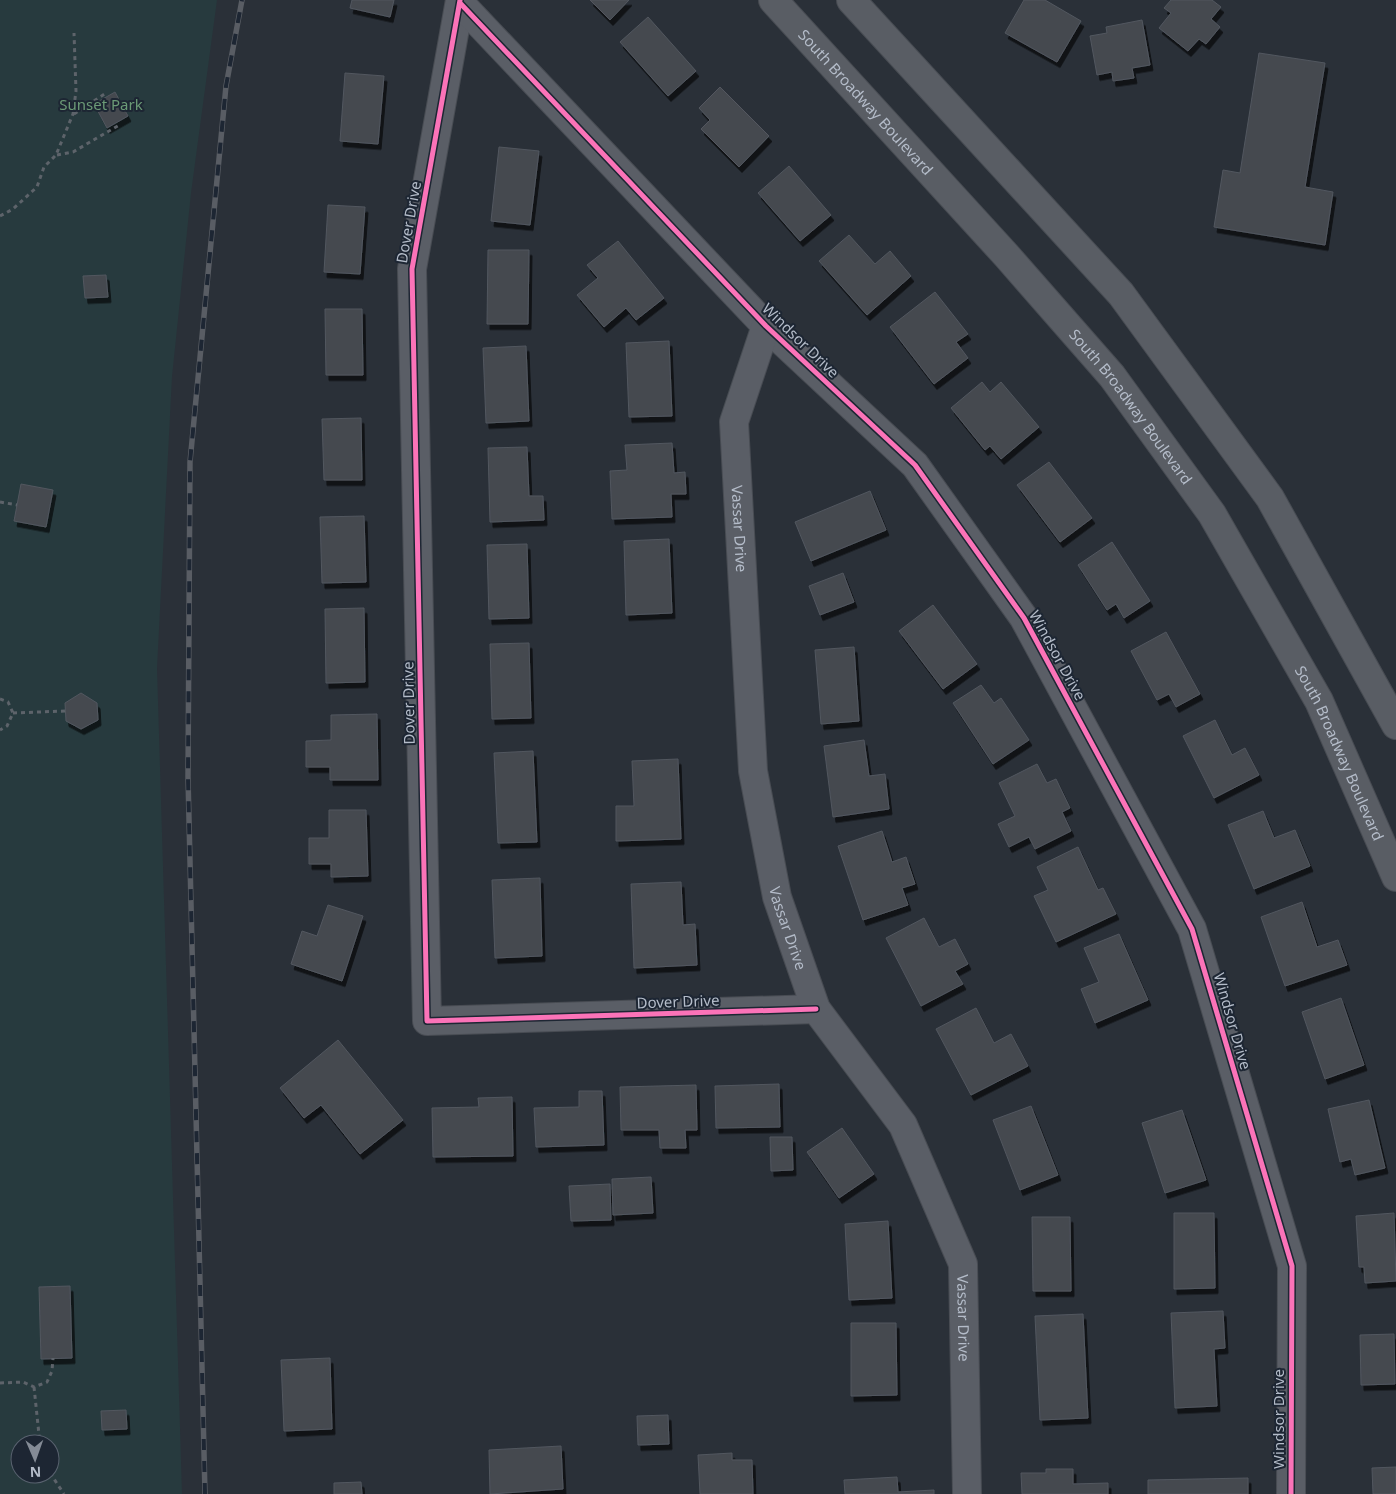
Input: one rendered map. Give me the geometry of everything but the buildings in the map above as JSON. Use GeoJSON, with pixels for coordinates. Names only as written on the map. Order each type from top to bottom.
{"type":"FeatureCollection","features":[{"type":"Feature","properties":{"kind":"main road","name":"South Broadway Boulevard"},"geometry":{"type":"LineString","coordinates":[[773,0],[1006,255],[1112,376],[1206,507],[1319,701],[1396,877]]}},
{"type":"Feature","properties":{"kind":"main road"},"geometry":{"type":"LineString","coordinates":[[851,0],[1121,294],[1270,498],[1396,725]]}},
{"type":"Feature","properties":{"kind":"street","name":"Windsor Drive"},"geometry":{"type":"LineString","coordinates":[[460,2],[766,326],[915,465],[1024,618],[1192,929],[1292,1266],[1290,1494]]}},
{"type":"Feature","properties":{"kind":"street","name":"Dover Drive"},"geometry":{"type":"LineString","coordinates":[[460,2],[412,269],[427,1021],[816,1010]]}},
{"type":"Feature","properties":{"kind":"street","name":"Vassar Drive"},"geometry":{"type":"LineString","coordinates":[[766,326],[734,422],[753,771],[777,897],[816,1010],[903,1125],[963,1264],[967,1494]]}},
{"type":"Feature","properties":{"kind":"path"},"geometry":{"type":"LineString","coordinates":[[0,216],[13,209],[37,187],[44,167],[56,155],[73,114],[76,91],[74,33]]}},
{"type":"Feature","properties":{"kind":"path"},"geometry":{"type":"LineString","coordinates":[[73,114],[106,92]]}},
{"type":"Feature","properties":{"kind":"path"},"geometry":{"type":"LineString","coordinates":[[56,155],[73,152],[121,124]]}},
{"type":"Feature","properties":{"kind":"path"},"geometry":{"type":"LineString","coordinates":[[0,502],[17,505]]}},
{"type":"Feature","properties":{"kind":"path"},"geometry":{"type":"LineString","coordinates":[[0,699],[8,702],[13,713],[7,726],[0,730]]}},
{"type":"Feature","properties":{"kind":"path"},"geometry":{"type":"LineString","coordinates":[[13,713],[65,711]]}},
{"type":"Feature","properties":{"kind":"path"},"geometry":{"type":"LineString","coordinates":[[0,1383],[23,1382],[34,1387],[47,1382],[52,1371],[53,1358]]}},
{"type":"Feature","properties":{"kind":"path"},"geometry":{"type":"LineString","coordinates":[[34,1387],[39,1434]]}},
{"type":"Feature","properties":{"kind":"green space","name":"Sunset Park"},"geometry":{"type":"Polygon","coordinates":[[[0,0],[217,0],[191,193],[172,377],[157,668],[182,1494],[0,1494],[0,0]]]}},
{"type":"Feature","properties":{"kind":"railway"},"geometry":{"type":"LineString","coordinates":[[205,1494],[188,777],[190,462],[226,86],[242,0]]}},
{"type":"Feature","properties":{"kind":"cycle path"},"geometry":{"type":"LineString","coordinates":[[460,0],[412,269],[427,1021],[816,1009]]}},
{"type":"Feature","properties":{"kind":"cycle path"},"geometry":{"type":"LineString","coordinates":[[460,3],[766,326],[915,465],[1024,618],[1192,929],[1292,1266],[1291,1494]]}}]}
